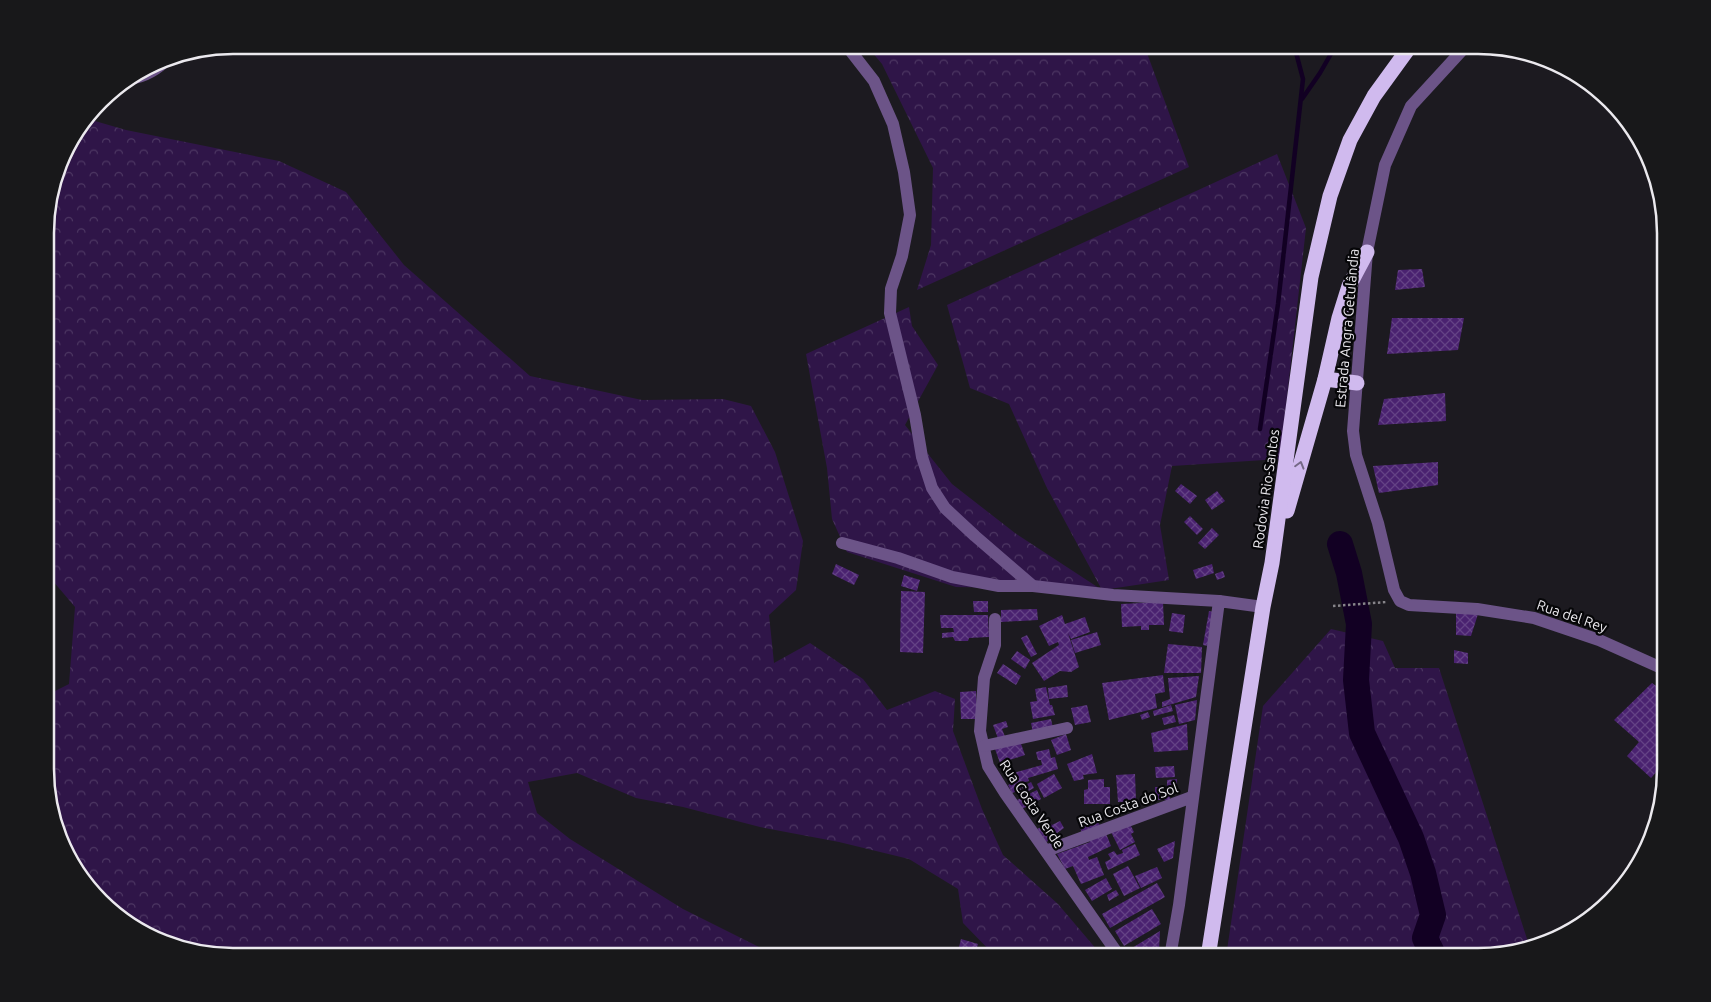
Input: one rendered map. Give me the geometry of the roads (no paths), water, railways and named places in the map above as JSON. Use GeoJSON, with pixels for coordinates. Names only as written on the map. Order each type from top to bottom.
{"type":"FeatureCollection","features":[{"type":"Feature","properties":{"kind":"highway","name":"Rodovia Rio-Santos"},"geometry":{"type":"LineString","coordinates":[[1209,948],[1263,607],[1272,563],[1311,278],[1330,196],[1350,140],[1374,96],[1402,54]]}},
{"type":"Feature","properties":{"kind":"highway"},"geometry":{"type":"LineString","coordinates":[[1272,563],[1325,379],[1339,318],[1349,286],[1367,252]]}},
{"type":"Feature","properties":{"kind":"highway"},"geometry":{"type":"LineString","coordinates":[[1325,379],[1357,383]]}},
{"type":"Feature","properties":{"kind":"street"},"geometry":{"type":"LineString","coordinates":[[853,54],[874,81],[893,124],[904,172],[910,215],[902,256],[891,289],[890,313],[915,415],[922,457],[932,488],[945,508],[1034,586]]}},
{"type":"Feature","properties":{"kind":"street","name":"Estrada Angra Getulândia"},"geometry":{"type":"LineString","coordinates":[[1434,607],[1409,605],[1400,600],[1394,590],[1378,523],[1356,455],[1353,431],[1367,252],[1385,165],[1411,106],[1458,54]]}},
{"type":"Feature","properties":{"kind":"street"},"geometry":{"type":"LineString","coordinates":[[842,543],[898,558],[952,577],[999,586],[1034,586],[1113,594],[1219,601],[1263,607]]}},
{"type":"Feature","properties":{"kind":"street"},"geometry":{"type":"LineString","coordinates":[[1171,948],[1219,601]]}},
{"type":"Feature","properties":{"kind":"street","name":"Rua del Rey"},"geometry":{"type":"LineString","coordinates":[[1434,607],[1477,610],[1534,618],[1599,640],[1657,666]]}},
{"type":"Feature","properties":{"kind":"street","name":"Rua Costa Verde"},"geometry":{"type":"LineString","coordinates":[[995,619],[995,645],[984,678],[980,731],[988,766],[1004,793],[1114,948]]}},
{"type":"Feature","properties":{"kind":"street"},"geometry":{"type":"LineString","coordinates":[[984,746],[1068,728]]}},
{"type":"Feature","properties":{"kind":"street","name":"Rua Costa do Sol"},"geometry":{"type":"LineString","coordinates":[[1046,851],[1192,797]]}},
{"type":"Feature","properties":{"kind":"waterway"},"geometry":{"type":"LineString","coordinates":[[1260,429],[1278,304],[1303,79],[1296,54]]}},
{"type":"Feature","properties":{"kind":"waterway"},"geometry":{"type":"LineString","coordinates":[[1302,99],[1331,54]]}},
{"type":"Feature","properties":{"kind":"waterway"},"geometry":{"type":"LineString","coordinates":[[1340,544],[1349,573],[1359,624],[1356,680],[1362,733],[1411,838],[1423,873],[1433,915],[1425,938],[1430,948]]}}]}
